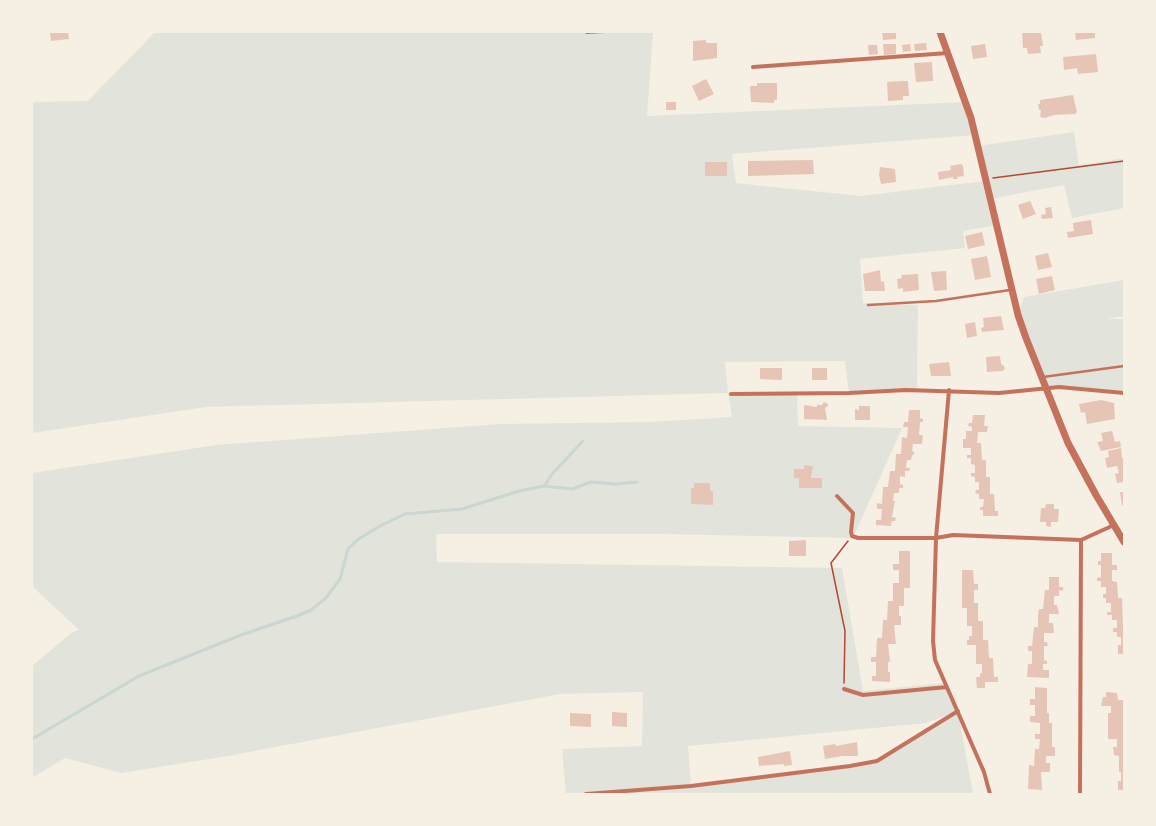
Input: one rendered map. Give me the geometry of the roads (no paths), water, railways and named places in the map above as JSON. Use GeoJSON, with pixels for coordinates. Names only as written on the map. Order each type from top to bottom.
{"type":"FeatureCollection","features":[{"type":"Feature","properties":{"kind":"street"},"geometry":{"type":"LineString","coordinates":[[940,32],[971,118],[984,179],[1018,314],[1068,443],[1096,495],[1124,542]]}},
{"type":"Feature","properties":{"kind":"street"},"geometry":{"type":"LineString","coordinates":[[753,67],[948,53]]}},
{"type":"Feature","properties":{"kind":"street"},"geometry":{"type":"LineString","coordinates":[[731,394],[949,390],[999,393],[1046,388],[1079,388],[1124,393]]}},
{"type":"Feature","properties":{"kind":"street"},"geometry":{"type":"LineString","coordinates":[[949,390],[936,538],[933,641],[935,660],[984,772],[990,794]]}},
{"type":"Feature","properties":{"kind":"street"},"geometry":{"type":"LineString","coordinates":[[837,496],[853,513],[852,536],[858,538],[936,538],[953,535],[1081,540],[1114,525]]}},
{"type":"Feature","properties":{"kind":"street"},"geometry":{"type":"LineString","coordinates":[[1080,794],[1081,540]]}},
{"type":"Feature","properties":{"kind":"street"},"geometry":{"type":"LineString","coordinates":[[844,689],[863,695],[947,687]]}},
{"type":"Feature","properties":{"kind":"street"},"geometry":{"type":"LineString","coordinates":[[586,794],[691,786],[850,766],[877,761],[958,711]]}},
{"type":"Feature","properties":{"kind":"lane"},"geometry":{"type":"LineString","coordinates":[[868,305],[936,301],[1013,290]]}},
{"type":"Feature","properties":{"kind":"lane"},"geometry":{"type":"LineString","coordinates":[[1042,378],[1124,366]]}},
{"type":"Feature","properties":{"kind":"waterway"},"geometry":{"type":"LineString","coordinates":[[544,486],[553,473],[583,441]]}},
{"type":"Feature","properties":{"kind":"waterway"},"geometry":{"type":"LineString","coordinates":[[32,739],[139,676],[241,635],[311,610],[326,598],[340,579],[348,549],[357,540],[380,526],[405,514],[462,509],[519,491],[544,486],[572,489],[591,482],[615,484],[637,482]]}}]}
